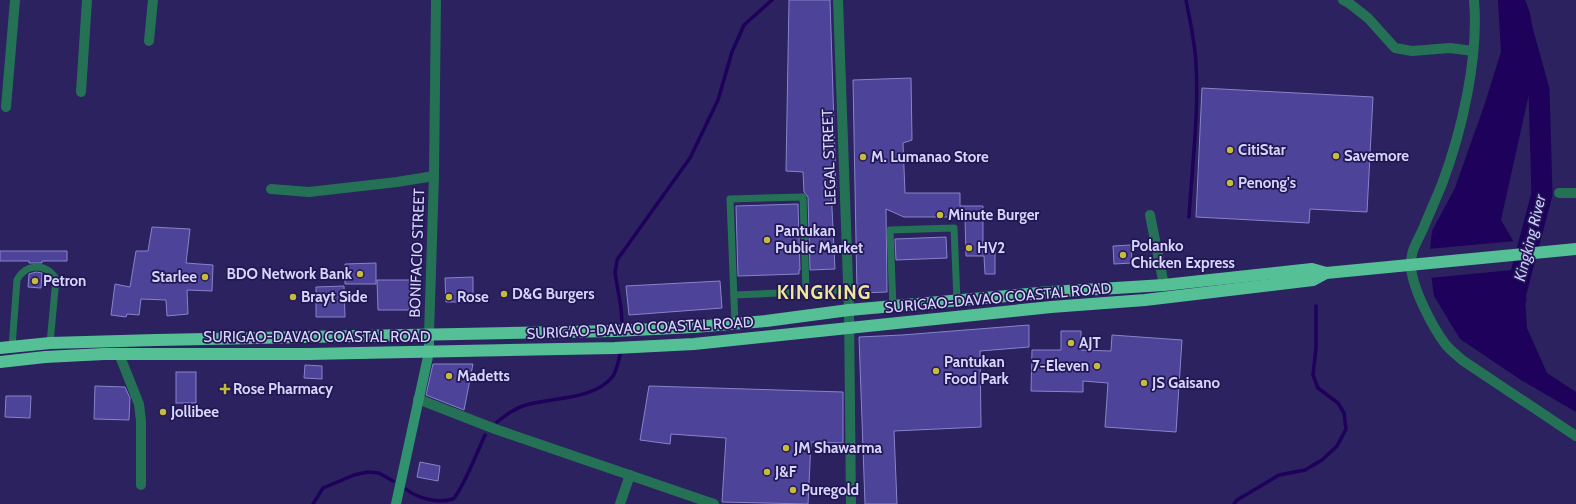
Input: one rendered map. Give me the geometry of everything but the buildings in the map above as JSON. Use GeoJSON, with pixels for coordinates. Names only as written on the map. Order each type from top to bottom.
{"type":"FeatureCollection","features":[{"type":"Feature","properties":{"kind":"highway","name":"SURIGAO-DAVAO COASTAL ROAD"},"geometry":{"type":"LineString","coordinates":[[6,348],[50,343],[103,341],[309,338],[694,328],[849,310],[1051,292],[1164,285],[1312,269],[1326,273],[1576,249]]}},
{"type":"Feature","properties":{"kind":"highway","name":"SURIGAO-DAVAO COASTAL ROAD"},"geometry":{"type":"LineString","coordinates":[[0,362],[45,357],[104,354],[309,354],[429,352],[615,348],[694,344],[1051,307],[1145,300],[1313,280],[1326,273]]}},
{"type":"Feature","properties":{"kind":"highway"},"geometry":{"type":"LineString","coordinates":[[1144,286],[1145,300]]}},
{"type":"Feature","properties":{"kind":"highway"},"geometry":{"type":"LineString","coordinates":[[1051,292],[1051,307]]}},
{"type":"Feature","properties":{"kind":"highway"},"geometry":{"type":"LineString","coordinates":[[615,331],[615,348]]}},
{"type":"Feature","properties":{"kind":"highway"},"geometry":{"type":"LineString","coordinates":[[309,338],[309,354]]}},
{"type":"Feature","properties":{"kind":"highway"},"geometry":{"type":"LineString","coordinates":[[103,341],[104,354]]}},
{"type":"Feature","properties":{"kind":"street"},"geometry":{"type":"LineString","coordinates":[[6,107],[15,0]]}},
{"type":"Feature","properties":{"kind":"street"},"geometry":{"type":"LineString","coordinates":[[81,92],[87,0]]}},
{"type":"Feature","properties":{"kind":"street"},"geometry":{"type":"LineString","coordinates":[[149,40],[153,0]]}},
{"type":"Feature","properties":{"kind":"street","name":"BONIFACIO STREET"},"geometry":{"type":"LineString","coordinates":[[396,504],[429,352],[434,176],[436,0]]}},
{"type":"Feature","properties":{"kind":"street","name":"LEGAL STREET"},"geometry":{"type":"LineString","coordinates":[[838,0],[850,328],[851,504]]}},
{"type":"Feature","properties":{"kind":"street"},"geometry":{"type":"LineString","coordinates":[[1343,0],[1368,18],[1395,48],[1412,51],[1450,48],[1473,51]]}},
{"type":"Feature","properties":{"kind":"street"},"geometry":{"type":"LineString","coordinates":[[1474,0],[1476,17],[1469,82],[1455,145],[1441,184],[1413,249],[1417,288],[1428,316],[1447,346],[1468,364],[1576,436]]}},
{"type":"Feature","properties":{"kind":"street"},"geometry":{"type":"LineString","coordinates":[[270,190],[309,192],[397,182],[434,176]]}},
{"type":"Feature","properties":{"kind":"street"},"geometry":{"type":"LineString","coordinates":[[1560,193],[1576,193]]}},
{"type":"Feature","properties":{"kind":"street"},"geometry":{"type":"LineString","coordinates":[[1150,215],[1164,285]]}},
{"type":"Feature","properties":{"kind":"street"},"geometry":{"type":"LineString","coordinates":[[119,354],[139,404],[141,421],[141,485]]}},
{"type":"Feature","properties":{"kind":"street"},"geometry":{"type":"LineString","coordinates":[[418,399],[495,429],[714,504]]}},
{"type":"Feature","properties":{"kind":"street"},"geometry":{"type":"LineString","coordinates":[[620,504],[630,475]]}},
{"type":"Feature","properties":{"kind":"lane"},"geometry":{"type":"LineString","coordinates":[[735,324],[730,199],[803,197],[806,292]]}},
{"type":"Feature","properties":{"kind":"lane"},"geometry":{"type":"LineString","coordinates":[[893,307],[890,230],[954,228],[957,301]]}},
{"type":"Feature","properties":{"kind":"lane"},"geometry":{"type":"LineString","coordinates":[[6,348],[17,280],[23,272],[33,267],[44,268],[53,274],[56,279],[50,343]]}},
{"type":"Feature","properties":{"kind":"lane"},"geometry":{"type":"LineString","coordinates":[[734,295],[848,290]]}},
{"type":"Feature","properties":{"kind":"path"},"geometry":{"type":"LineString","coordinates":[[804,233],[846,231]]}},
{"type":"Feature","properties":{"kind":"shaded area"},"geometry":{"type":"Polygon","coordinates":[[[1498,0],[1525,0],[1530,13],[1537,58],[1501,220],[1519,251],[1524,282],[1527,328],[1547,373],[1576,392],[1576,412],[1521,380],[1460,339],[1434,296],[1429,260],[1432,231],[1455,188],[1501,52],[1498,0]]]}},
{"type":"Feature","properties":{"kind":"pier"},"geometry":{"type":"Polygon","coordinates":[[[1515,241],[1521,250],[1523,269],[1429,278],[1427,260],[1428,249],[1515,241]]]}},
{"type":"Feature","properties":{"kind":"waterway"},"geometry":{"type":"LineString","coordinates":[[622,322],[615,273],[617,260],[690,158],[718,100],[732,52],[744,25],[772,0]]}},
{"type":"Feature","properties":{"kind":"waterway"},"geometry":{"type":"LineString","coordinates":[[1186,0],[1195,48],[1197,83],[1196,121],[1189,217]]}},
{"type":"Feature","properties":{"kind":"waterway","name":"Kingking River"},"geometry":{"type":"LineString","coordinates":[[1514,0],[1539,90],[1542,194],[1515,296],[1516,299]]}},
{"type":"Feature","properties":{"kind":"waterway"},"geometry":{"type":"LineString","coordinates":[[1234,504],[1237,500],[1279,475],[1305,470],[1322,460],[1337,446],[1346,429],[1344,413],[1338,403],[1318,388],[1313,375],[1316,348],[1316,306]]}},
{"type":"Feature","properties":{"kind":"waterway"},"geometry":{"type":"LineString","coordinates":[[497,422],[522,406],[585,394],[596,390],[613,376],[620,355]]}},
{"type":"Feature","properties":{"kind":"waterway"},"geometry":{"type":"LineString","coordinates":[[406,489],[416,495],[428,499],[441,501],[453,499],[465,479],[485,435]]}},
{"type":"Feature","properties":{"kind":"waterway"},"geometry":{"type":"LineString","coordinates":[[313,504],[323,488],[354,475],[368,472],[379,473],[393,481]]}},
{"type":"Feature","properties":{"kind":"place","name":"CitiStar"},"geometry":{"type":"Point","coordinates":[1230,150]}},
{"type":"Feature","properties":{"kind":"place","name":"Savemore"},"geometry":{"type":"Point","coordinates":[1336,156]}},
{"type":"Feature","properties":{"kind":"place","name":"M. Lumanao Store"},"geometry":{"type":"Point","coordinates":[863,157]}},
{"type":"Feature","properties":{"kind":"place","name":"Penong's"},"geometry":{"type":"Point","coordinates":[1230,183]}},
{"type":"Feature","properties":{"kind":"place","name":"Minute Burger"},"geometry":{"type":"Point","coordinates":[940,215]}},
{"type":"Feature","properties":{"kind":"place","name":"Pantukan Public Market"},"geometry":{"type":"Point","coordinates":[767,240]}},
{"type":"Feature","properties":{"kind":"place","name":"HV2"},"geometry":{"type":"Point","coordinates":[969,248]}},
{"type":"Feature","properties":{"kind":"place","name":"Polanko Chicken Express"},"geometry":{"type":"Point","coordinates":[1123,255]}},
{"type":"Feature","properties":{"kind":"place","name":"BDO Network Bank"},"geometry":{"type":"Point","coordinates":[360,274]}},
{"type":"Feature","properties":{"kind":"place","name":"Starlee"},"geometry":{"type":"Point","coordinates":[205,277]}},
{"type":"Feature","properties":{"kind":"place","name":"Petron"},"geometry":{"type":"Point","coordinates":[35,281]}},
{"type":"Feature","properties":{"kind":"place","name":"D&G Burgers"},"geometry":{"type":"Point","coordinates":[504,294]}},
{"type":"Feature","properties":{"kind":"place","name":"Brayt Side"},"geometry":{"type":"Point","coordinates":[293,297]}},
{"type":"Feature","properties":{"kind":"place","name":"Rose"},"geometry":{"type":"Point","coordinates":[449,297]}},
{"type":"Feature","properties":{"kind":"place","name":"AJT"},"geometry":{"type":"Point","coordinates":[1071,343]}},
{"type":"Feature","properties":{"kind":"place","name":"7-Eleven"},"geometry":{"type":"Point","coordinates":[1097,366]}},
{"type":"Feature","properties":{"kind":"place","name":"Pantukan Food Park"},"geometry":{"type":"Point","coordinates":[936,371]}},
{"type":"Feature","properties":{"kind":"place","name":"Madetts"},"geometry":{"type":"Point","coordinates":[449,376]}},
{"type":"Feature","properties":{"kind":"place","name":"JS Gaisano"},"geometry":{"type":"Point","coordinates":[1144,383]}},
{"type":"Feature","properties":{"kind":"place","name":"Rose Pharmacy"},"geometry":{"type":"Point","coordinates":[225,389]}},
{"type":"Feature","properties":{"kind":"place","name":"Jollibee"},"geometry":{"type":"Point","coordinates":[163,412]}},
{"type":"Feature","properties":{"kind":"place","name":"JM Shawarma"},"geometry":{"type":"Point","coordinates":[786,448]}},
{"type":"Feature","properties":{"kind":"place","name":"J&F"},"geometry":{"type":"Point","coordinates":[767,472]}},
{"type":"Feature","properties":{"kind":"place","name":"Puregold"},"geometry":{"type":"Point","coordinates":[793,490]}},
{"type":"Feature","properties":{"kind":"district","name":"KINGKING"},"geometry":{"type":"Point","coordinates":[824,292]}}]}
